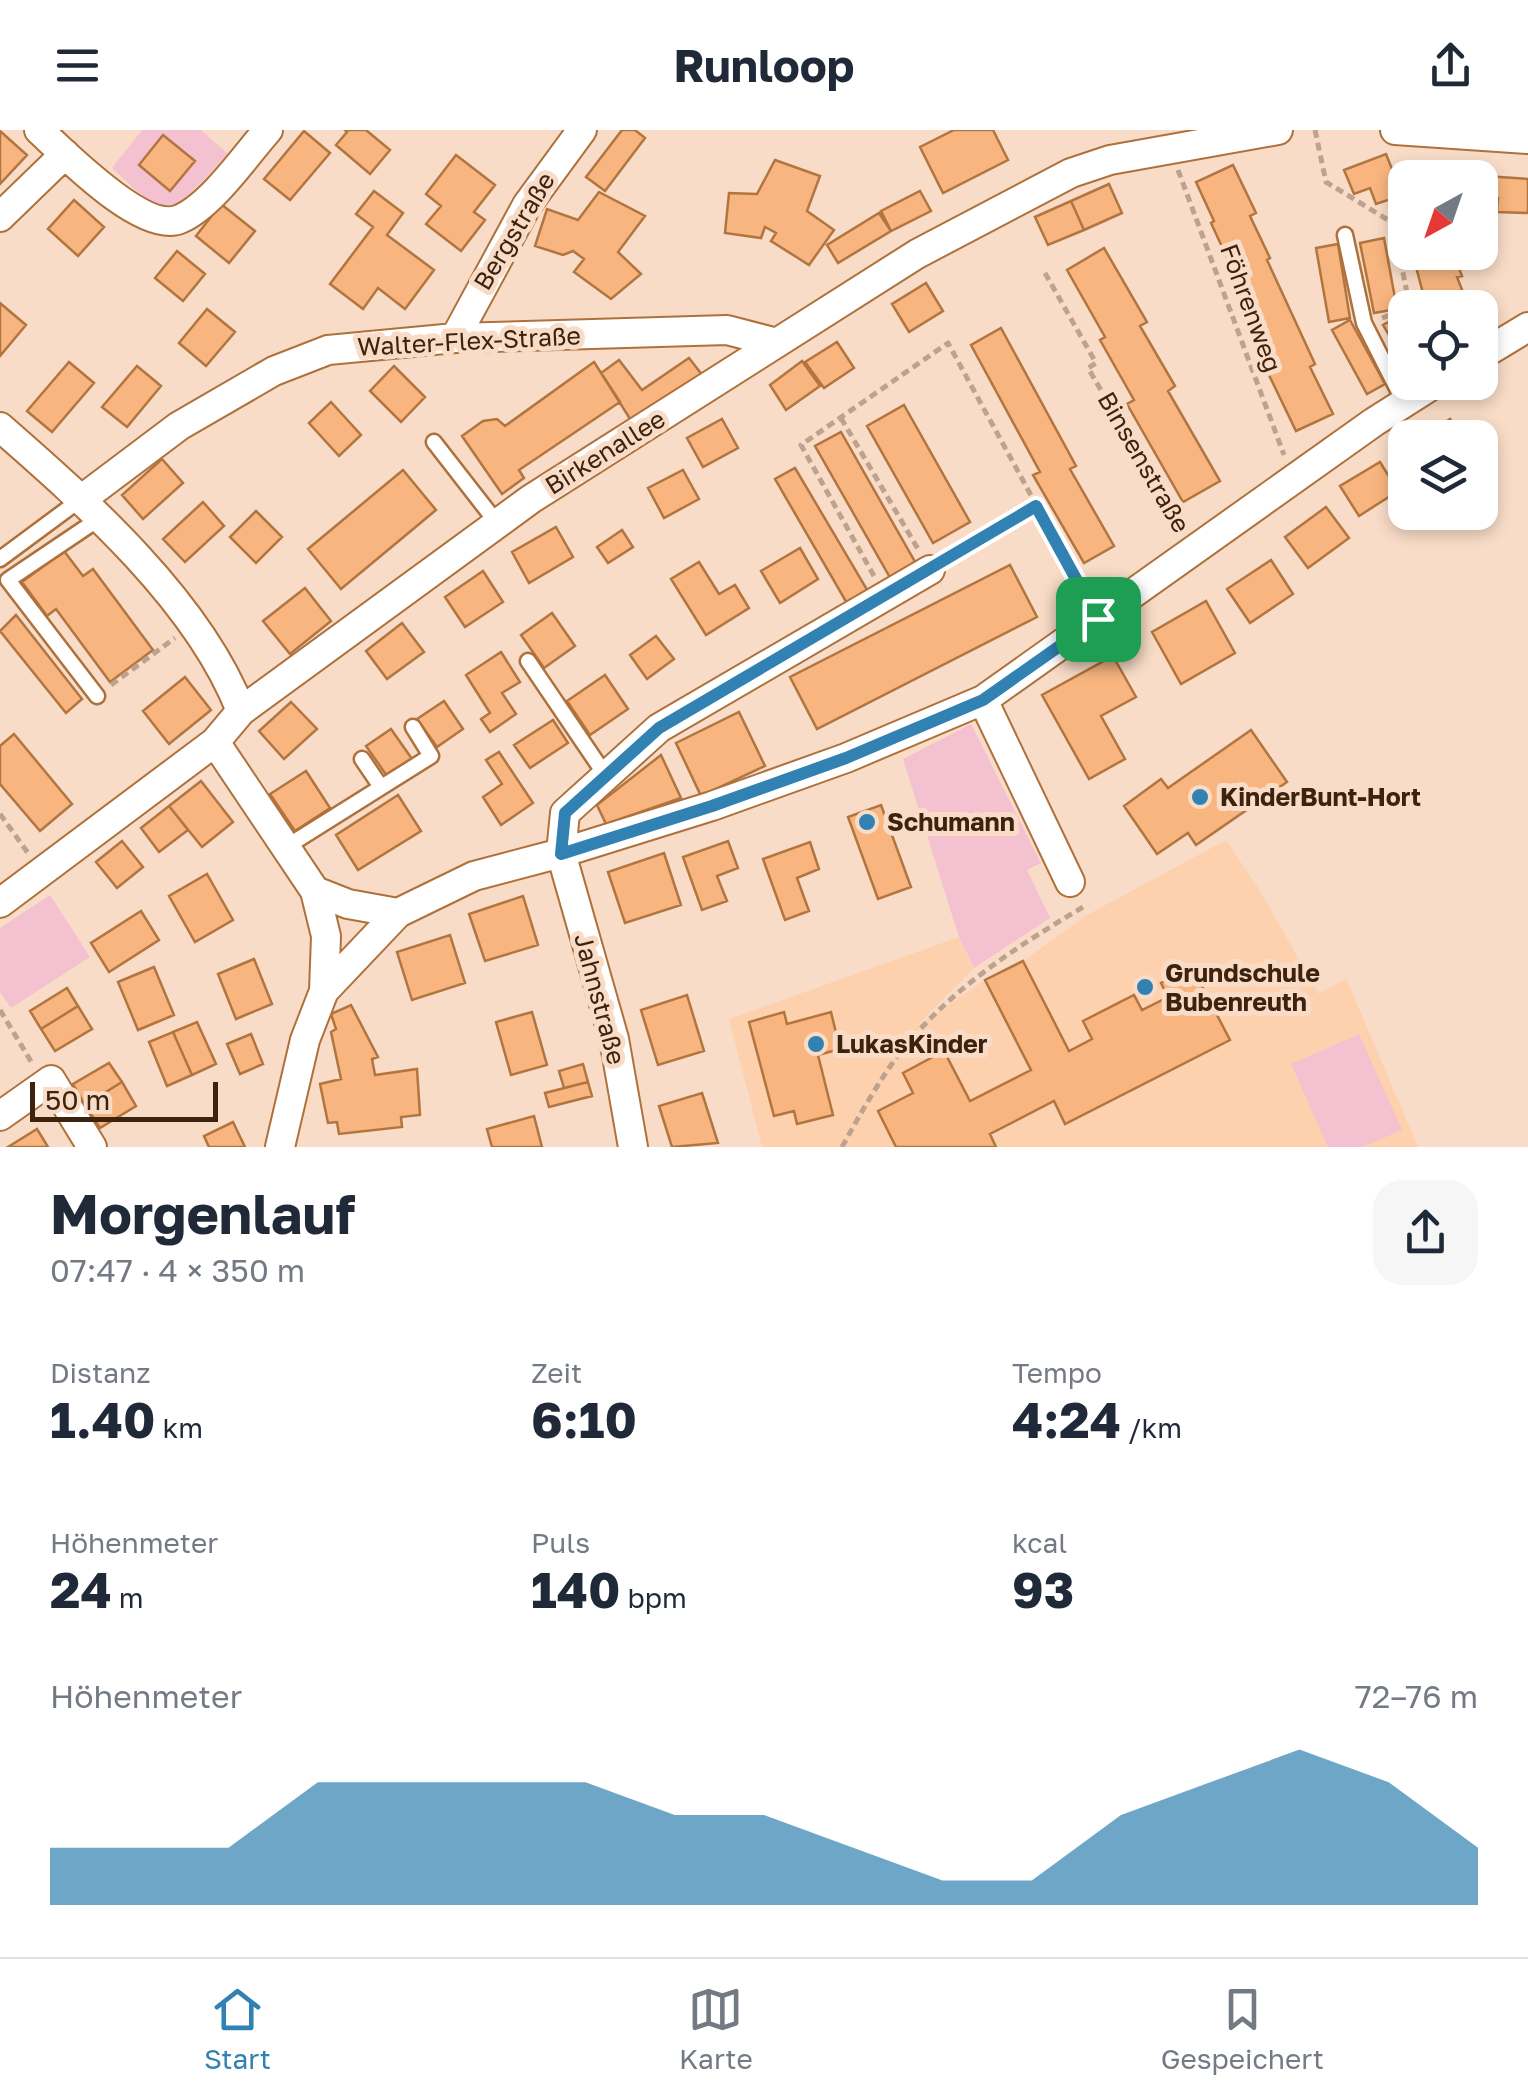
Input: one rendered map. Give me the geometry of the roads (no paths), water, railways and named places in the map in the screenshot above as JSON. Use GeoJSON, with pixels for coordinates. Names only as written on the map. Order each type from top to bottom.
{"type":"FeatureCollection","features":[{"type":"Feature","properties":{"kind":"street"},"geometry":{"type":"LineString","coordinates":[[40,130],[137,212],[154,221],[170,223],[201,205],[268,130]]}},
{"type":"Feature","properties":{"kind":"street","name":"Bergstraße"},"geometry":{"type":"LineString","coordinates":[[454,338],[526,205],[582,130]]}},
{"type":"Feature","properties":{"kind":"street"},"geometry":{"type":"LineString","coordinates":[[1395,130],[1528,139]]}},
{"type":"Feature","properties":{"kind":"street","name":"Birkenallee"},"geometry":{"type":"LineString","coordinates":[[0,903],[215,742],[241,711],[497,523],[917,254],[1071,173],[1110,160],[1261,131]]}},
{"type":"Feature","properties":{"kind":"street"},"geometry":{"type":"LineString","coordinates":[[0,217],[65,154]]}},
{"type":"Feature","properties":{"kind":"street"},"geometry":{"type":"LineString","coordinates":[[1498,345],[1528,327]]}},
{"type":"Feature","properties":{"kind":"street","name":"Walter-Flex-Straße"},"geometry":{"type":"LineString","coordinates":[[91,508],[180,426],[302,359],[358,345],[454,338],[727,330],[777,343]]}},
{"type":"Feature","properties":{"kind":"street","name":"Binsenstraße"},"geometry":{"type":"LineString","coordinates":[[324,992],[398,913],[474,876],[561,854],[712,806],[846,758],[983,700],[1407,400]]}},
{"type":"Feature","properties":{"kind":"street"},"geometry":{"type":"LineString","coordinates":[[0,427],[91,508],[154,577],[226,671],[241,711]]}},
{"type":"Feature","properties":{"kind":"street"},"geometry":{"type":"LineString","coordinates":[[561,854],[565,813],[659,728],[930,570]]}},
{"type":"Feature","properties":{"kind":"street"},"geometry":{"type":"LineString","coordinates":[[983,700],[1070,882]]}},
{"type":"Feature","properties":{"kind":"street"},"geometry":{"type":"LineString","coordinates":[[215,742],[315,891],[326,936],[324,992],[305,1040],[280,1147]]}},
{"type":"Feature","properties":{"kind":"street","name":"Jahnstraße"},"geometry":{"type":"LineString","coordinates":[[561,854],[614,1039],[633,1147]]}},
{"type":"Feature","properties":{"kind":"street"},"geometry":{"type":"LineString","coordinates":[[315,891],[348,904],[398,913]]}},
{"type":"Feature","properties":{"kind":"street"},"geometry":{"type":"LineString","coordinates":[[0,1116],[51,1080],[92,1147]]}},
{"type":"Feature","properties":{"kind":"lane"},"geometry":{"type":"LineString","coordinates":[[1345,235],[1364,323],[1404,402]]}},
{"type":"Feature","properties":{"kind":"lane"},"geometry":{"type":"LineString","coordinates":[[434,442],[497,523]]}},
{"type":"Feature","properties":{"kind":"lane"},"geometry":{"type":"LineString","coordinates":[[0,559],[91,508]]}},
{"type":"Feature","properties":{"kind":"lane"},"geometry":{"type":"LineString","coordinates":[[91,508],[8,580],[97,696]]}},
{"type":"Feature","properties":{"kind":"lane"},"geometry":{"type":"LineString","coordinates":[[528,661],[606,776]]}},
{"type":"Feature","properties":{"kind":"lane"},"geometry":{"type":"LineString","coordinates":[[286,847],[432,756],[412,727]]}},
{"type":"Feature","properties":{"kind":"lane"},"geometry":{"type":"LineString","coordinates":[[362,759],[381,788]]}},
{"type":"Feature","properties":{"kind":"place","name":"KinderBunt-Hort"},"geometry":{"type":"Point","coordinates":[1200,797]}},
{"type":"Feature","properties":{"kind":"place","name":"Schumann"},"geometry":{"type":"Point","coordinates":[867,822]}},
{"type":"Feature","properties":{"kind":"place","name":"Grundschule Bubenreuth"},"geometry":{"type":"Point","coordinates":[1145,987]}},
{"type":"Feature","properties":{"kind":"place","name":"LukasKinder"},"geometry":{"type":"Point","coordinates":[816,1044]}}]}
